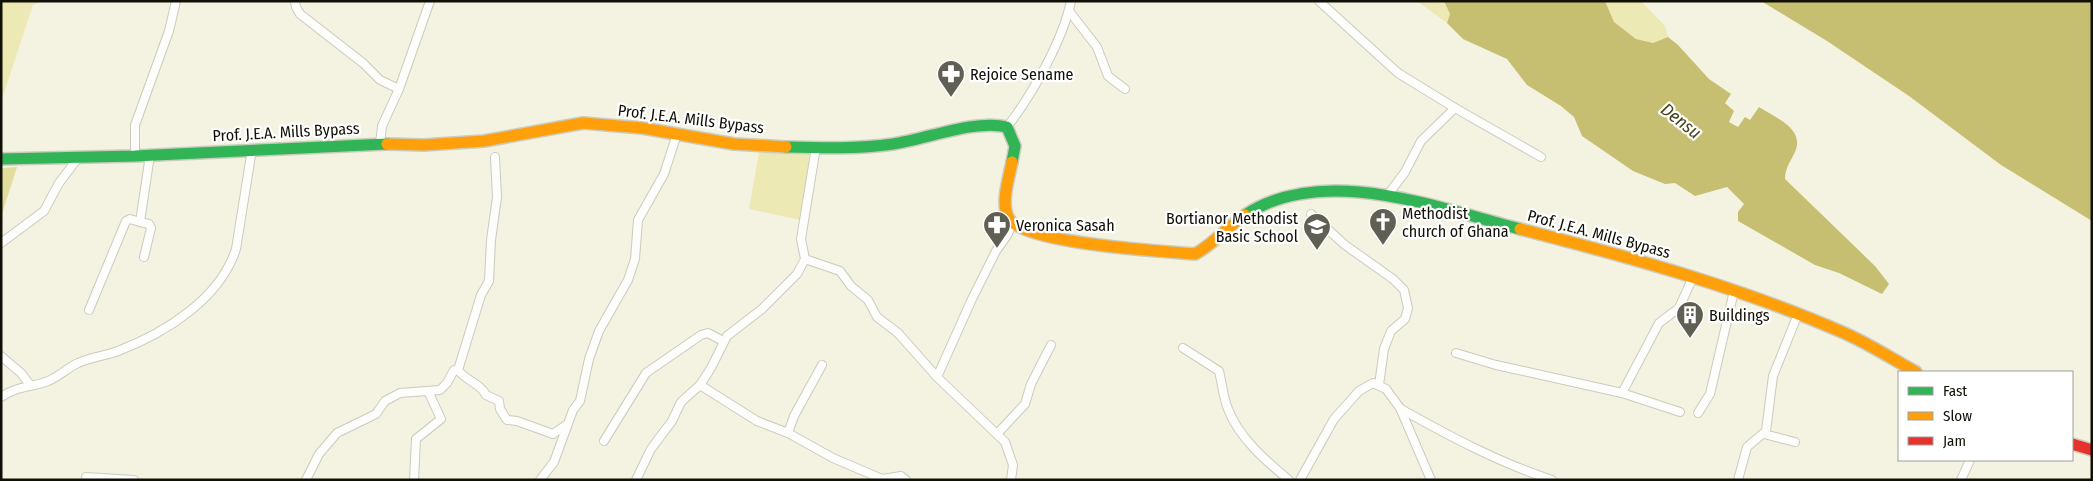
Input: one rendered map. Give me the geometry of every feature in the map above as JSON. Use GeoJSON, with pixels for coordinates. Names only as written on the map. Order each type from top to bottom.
{"type":"FeatureCollection","features":[{"type":"Feature","properties":{"kind":"street"},"geometry":{"type":"LineString","coordinates":[[135,156],[135,125],[169,30],[176,1]]}},
{"type":"Feature","properties":{"kind":"street"},"geometry":{"type":"LineString","coordinates":[[295,1],[300,14],[363,63],[380,80],[399,89]]}},
{"type":"Feature","properties":{"kind":"street"},"geometry":{"type":"LineString","coordinates":[[380,144],[382,126],[399,89],[430,1]]}},
{"type":"Feature","properties":{"kind":"street"},"geometry":{"type":"LineString","coordinates":[[937,377],[972,299],[996,251],[1008,234],[1012,223],[1005,204],[1015,146],[1007,126],[1023,106],[1050,56],[1069,11],[1071,1]]}},
{"type":"Feature","properties":{"kind":"street"},"geometry":{"type":"LineString","coordinates":[[1319,1],[1398,73],[1455,108],[1541,156]]}},
{"type":"Feature","properties":{"kind":"street"},"geometry":{"type":"LineString","coordinates":[[1069,11],[1097,47],[1108,76],[1125,89]]}},
{"type":"Feature","properties":{"kind":"street"},"geometry":{"type":"LineString","coordinates":[[1387,196],[1393,185],[1405,172],[1421,141],[1455,108]]}},
{"type":"Feature","properties":{"kind":"street","name":"Prof. J.E.A. Mills Bypass"},"geometry":{"type":"LineString","coordinates":[[1,160],[150,156],[252,149],[380,144],[424,145],[484,141],[584,123],[677,134],[734,144],[852,149],[893,144],[968,128],[1007,126]]}},
{"type":"Feature","properties":{"kind":"street"},"geometry":{"type":"LineString","coordinates":[[540,480],[554,462],[562,446],[566,425],[580,401],[589,359],[598,337],[598,331],[628,280],[635,258],[638,220],[664,174],[677,134]]}},
{"type":"Feature","properties":{"kind":"street"},"geometry":{"type":"LineString","coordinates":[[636,480],[651,449],[672,422],[681,402],[700,385],[711,368],[724,341],[736,327],[762,309],[792,281],[805,259],[801,239],[816,147]]}},
{"type":"Feature","properties":{"kind":"street"},"geometry":{"type":"LineString","coordinates":[[1,397],[16,388],[46,382],[88,359],[121,350],[178,320],[217,284],[231,264],[236,249],[252,149]]}},
{"type":"Feature","properties":{"kind":"street"},"geometry":{"type":"LineString","coordinates":[[140,222],[150,156]]}},
{"type":"Feature","properties":{"kind":"street"},"geometry":{"type":"LineString","coordinates":[[495,157],[497,197],[491,240],[489,281],[481,294],[458,370],[463,378],[484,390],[486,395],[499,401],[500,409],[507,420],[517,421],[553,434],[566,425]]}},
{"type":"Feature","properties":{"kind":"street"},"geometry":{"type":"LineString","coordinates":[[1,243],[44,210],[59,182],[78,158]]}},
{"type":"Feature","properties":{"kind":"street","name":"Prof. J.E.A. Mills Bypass"},"geometry":{"type":"LineString","coordinates":[[1012,223],[1026,230],[1051,237],[1092,244],[1188,255],[1195,254],[1209,247],[1232,224],[1250,212],[1287,195],[1325,190],[1387,196],[1626,256],[1692,277],[1798,314],[1844,333],[1914,371]]}},
{"type":"Feature","properties":{"kind":"street"},"geometry":{"type":"LineString","coordinates":[[1311,214],[1345,245],[1393,278],[1404,290],[1408,308],[1405,319],[1391,331],[1384,349],[1379,385]]}},
{"type":"Feature","properties":{"kind":"street"},"geometry":{"type":"LineString","coordinates":[[90,310],[126,221],[130,219],[149,224],[151,228],[144,257]]}},
{"type":"Feature","properties":{"kind":"street"},"geometry":{"type":"LineString","coordinates":[[805,259],[840,271],[851,286],[868,300],[877,317],[903,337],[937,377],[1005,442],[1011,454],[1011,480]]}},
{"type":"Feature","properties":{"kind":"street"},"geometry":{"type":"LineString","coordinates":[[1622,392],[1659,323],[1679,308],[1692,277]]}},
{"type":"Feature","properties":{"kind":"street"},"geometry":{"type":"LineString","coordinates":[[1698,414],[1710,394],[1734,291]]}},
{"type":"Feature","properties":{"kind":"street"},"geometry":{"type":"LineString","coordinates":[[1738,480],[1747,447],[1764,434],[1773,376],[1798,314]]}},
{"type":"Feature","properties":{"kind":"street"},"geometry":{"type":"LineString","coordinates":[[604,441],[641,380],[651,368],[701,335],[708,333],[724,341]]}},
{"type":"Feature","properties":{"kind":"street"},"geometry":{"type":"LineString","coordinates":[[997,434],[1024,404],[1051,345]]}},
{"type":"Feature","properties":{"kind":"street"},"geometry":{"type":"LineString","coordinates":[[1183,348],[1219,371],[1228,409],[1237,424],[1252,447],[1289,480]]}},
{"type":"Feature","properties":{"kind":"street"},"geometry":{"type":"LineString","coordinates":[[1456,353],[1496,365],[1622,392],[1680,412]]}},
{"type":"Feature","properties":{"kind":"street"},"geometry":{"type":"LineString","coordinates":[[1,356],[21,373],[30,385]]}},
{"type":"Feature","properties":{"kind":"street"},"geometry":{"type":"LineString","coordinates":[[788,433],[794,416],[822,364]]}},
{"type":"Feature","properties":{"kind":"street"},"geometry":{"type":"LineString","coordinates":[[306,480],[320,454],[337,433],[376,414],[385,401],[400,393],[440,390],[447,383],[454,370],[458,370]]}},
{"type":"Feature","properties":{"kind":"street"},"geometry":{"type":"LineString","coordinates":[[700,385],[757,421],[788,433],[833,458],[876,478],[901,476],[906,480]]}},
{"type":"Feature","properties":{"kind":"street"},"geometry":{"type":"LineString","coordinates":[[1300,480],[1326,430],[1346,405],[1367,385],[1379,385],[1386,389],[1400,408],[1431,480]]}},
{"type":"Feature","properties":{"kind":"street"},"geometry":{"type":"LineString","coordinates":[[414,480],[416,439],[441,419],[428,391]]}},
{"type":"Feature","properties":{"kind":"street"},"geometry":{"type":"LineString","coordinates":[[1400,408],[1438,430],[1533,474],[1552,480]]}},
{"type":"Feature","properties":{"kind":"street"},"geometry":{"type":"LineString","coordinates":[[1764,434],[1795,442]]}},
{"type":"Feature","properties":{"kind":"street"},"geometry":{"type":"LineString","coordinates":[[2073,444],[2092,450]]}},
{"type":"Feature","properties":{"kind":"street"},"geometry":{"type":"LineString","coordinates":[[1961,480],[1970,461]]}},
{"type":"Feature","properties":{"kind":"street"},"geometry":{"type":"LineString","coordinates":[[86,477],[134,480]]}},
{"type":"Feature","properties":{"kind":"shaded area"},"geometry":{"type":"Polygon","coordinates":[[[1,1],[43,1],[33,5],[1,102],[1,1]]]}},
{"type":"Feature","properties":{"kind":"shaded area"},"geometry":{"type":"Polygon","coordinates":[[[1417,1],[1444,1],[1450,14],[1447,23],[1417,1]]]}},
{"type":"Feature","properties":{"kind":"shaded area"},"geometry":{"type":"Polygon","coordinates":[[[1605,1],[1641,1],[1665,26],[1668,37],[1653,43],[1636,39],[1614,22],[1605,1]]]}},
{"type":"Feature","properties":{"kind":"shaded area"},"geometry":{"type":"Polygon","coordinates":[[[759,152],[810,154],[800,220],[749,209],[759,152]]]}},
{"type":"Feature","properties":{"kind":"shaded area"},"geometry":{"type":"Polygon","coordinates":[[[17,167],[1,217],[1,168],[17,167]]]}},
{"type":"Feature","properties":{"kind":"water","name":"Densu"},"geometry":{"type":"Polygon","coordinates":[[[1444,1],[1605,1],[1614,22],[1636,39],[1653,43],[1668,37],[1678,45],[1709,79],[1731,94],[1725,103],[1734,111],[1729,122],[1738,127],[1745,117],[1750,120],[1759,107],[1788,125],[1793,131],[1797,145],[1785,179],[1875,266],[1889,284],[1882,294],[1839,273],[1815,265],[1738,221],[1738,212],[1744,204],[1727,187],[1695,196],[1675,183],[1665,184],[1633,171],[1582,136],[1574,117],[1561,106],[1527,85],[1507,59],[1463,39],[1447,23],[1450,14],[1444,1]]]}},
{"type":"Feature","properties":{"kind":"water"},"geometry":{"type":"Polygon","coordinates":[[[1761,1],[2092,1],[2092,221],[2001,165],[1909,96],[1827,41],[1761,1]]]}},
{"type":"Feature","properties":{"kind":"traffic: fast"},"geometry":{"type":"LineString","coordinates":[[786,147],[840,148],[880,146],[966,128],[994,125],[1007,127],[1015,146],[1012,162]]}},
{"type":"Feature","properties":{"kind":"traffic: fast"},"geometry":{"type":"LineString","coordinates":[[1,159],[135,156],[387,144]]}},
{"type":"Feature","properties":{"kind":"traffic: fast"},"geometry":{"type":"LineString","coordinates":[[1245,215],[1276,200],[1309,192],[1344,191],[1381,195],[1417,202],[1520,229]]}},
{"type":"Feature","properties":{"kind":"traffic: slow"},"geometry":{"type":"LineString","coordinates":[[387,144],[424,145],[484,141],[583,123],[642,128],[734,144],[786,147]]}},
{"type":"Feature","properties":{"kind":"traffic: slow"},"geometry":{"type":"LineString","coordinates":[[1012,162],[1005,199],[1006,213],[1009,219],[1021,228],[1041,235],[1096,245],[1195,254],[1245,215]]}},
{"type":"Feature","properties":{"kind":"traffic: slow"},"geometry":{"type":"LineString","coordinates":[[1520,229],[1643,262],[1764,301],[1852,336],[1914,371]]}},
{"type":"Feature","properties":{"kind":"traffic: jam"},"geometry":{"type":"LineString","coordinates":[[2073,444],[2092,450]]}},
{"type":"Feature","properties":{"kind":"place","name":"Rejoice Sename"},"geometry":{"type":"Point","coordinates":[951,98]}},
{"type":"Feature","properties":{"kind":"place","name":"Methodist church of Ghana"},"geometry":{"type":"Point","coordinates":[1383,246]}},
{"type":"Feature","properties":{"kind":"place","name":"Veronica Sasah"},"geometry":{"type":"Point","coordinates":[997,249]}},
{"type":"Feature","properties":{"kind":"place","name":"Bortianor Methodist Basic School"},"geometry":{"type":"Point","coordinates":[1317,251]}},
{"type":"Feature","properties":{"kind":"place","name":"Buildings"},"geometry":{"type":"Point","coordinates":[1690,339]}}]}
